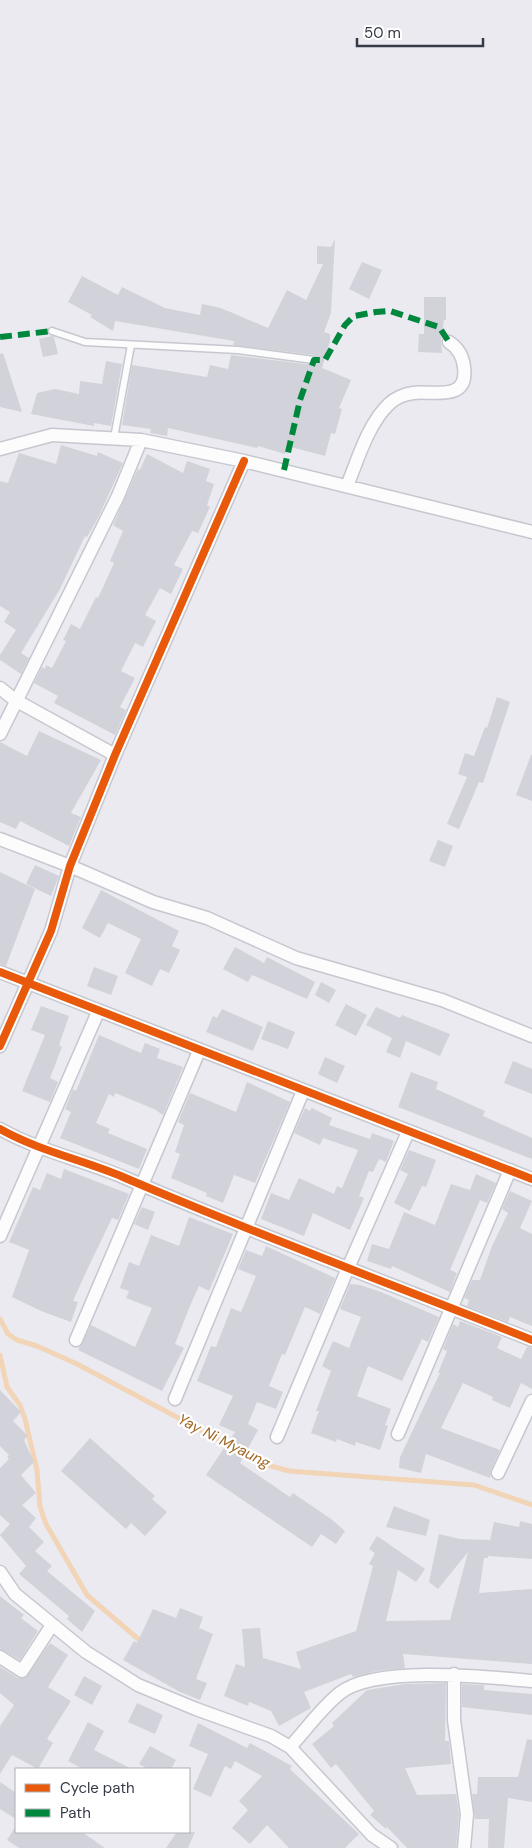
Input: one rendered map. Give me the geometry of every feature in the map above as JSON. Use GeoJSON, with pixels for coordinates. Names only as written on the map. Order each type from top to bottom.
{"type":"FeatureCollection","features":[{"type":"Feature","properties":{"kind":"street"},"geometry":{"type":"LineString","coordinates":[[347,486],[378,417],[389,404],[412,393],[438,395],[453,391],[459,386],[465,374],[464,364],[455,346],[449,342]]}},
{"type":"Feature","properties":{"kind":"street"},"geometry":{"type":"LineString","coordinates":[[0,449],[52,435],[141,440],[244,461],[532,532]]}},
{"type":"Feature","properties":{"kind":"street"},"geometry":{"type":"LineString","coordinates":[[0,734],[15,700],[118,496],[141,440]]}},
{"type":"Feature","properties":{"kind":"street"},"geometry":{"type":"LineString","coordinates":[[0,1046],[51,931],[70,866],[115,755],[244,461]]}},
{"type":"Feature","properties":{"kind":"street"},"geometry":{"type":"LineString","coordinates":[[0,688],[15,700],[115,755]]}},
{"type":"Feature","properties":{"kind":"street"},"geometry":{"type":"LineString","coordinates":[[0,839],[70,866],[152,902],[207,918],[296,958],[442,1000],[532,1036]]}},
{"type":"Feature","properties":{"kind":"street"},"geometry":{"type":"LineString","coordinates":[[0,972],[98,1012],[532,1179]]}},
{"type":"Feature","properties":{"kind":"street"},"geometry":{"type":"LineString","coordinates":[[0,1236],[98,1012]]}},
{"type":"Feature","properties":{"kind":"street"},"geometry":{"type":"LineString","coordinates":[[76,1340],[199,1051]]}},
{"type":"Feature","properties":{"kind":"street"},"geometry":{"type":"LineString","coordinates":[[175,1399],[244,1228],[303,1091]]}},
{"type":"Feature","properties":{"kind":"street"},"geometry":{"type":"LineString","coordinates":[[0,1129],[39,1148],[104,1169],[244,1228],[532,1340]]}},
{"type":"Feature","properties":{"kind":"street"},"geometry":{"type":"LineString","coordinates":[[278,1437],[348,1268],[408,1132]]}},
{"type":"Feature","properties":{"kind":"street"},"geometry":{"type":"LineString","coordinates":[[398,1434],[510,1170]]}},
{"type":"Feature","properties":{"kind":"street"},"geometry":{"type":"LineString","coordinates":[[498,1473],[532,1401]]}},
{"type":"Feature","properties":{"kind":"street"},"geometry":{"type":"LineString","coordinates":[[0,1572],[15,1594],[52,1625],[86,1652],[138,1686],[271,1736],[290,1747],[372,1835],[391,1848]]}},
{"type":"Feature","properties":{"kind":"street"},"geometry":{"type":"LineString","coordinates":[[0,1658],[22,1671],[52,1625]]}},
{"type":"Feature","properties":{"kind":"street"},"geometry":{"type":"LineString","coordinates":[[290,1747],[340,1693],[357,1684],[374,1680],[454,1674],[532,1681]]}},
{"type":"Feature","properties":{"kind":"street"},"geometry":{"type":"LineString","coordinates":[[454,1674],[454,1720],[467,1814],[464,1848]]}},
{"type":"Feature","properties":{"kind":"lane"},"geometry":{"type":"LineString","coordinates":[[52,331],[84,342],[238,350],[314,360]]}},
{"type":"Feature","properties":{"kind":"lane"},"geometry":{"type":"LineString","coordinates":[[114,438],[131,345]]}},
{"type":"Feature","properties":{"kind":"building"},"geometry":{"type":"Polygon","coordinates":[[[335,239],[331,313],[324,332],[330,334],[330,341],[322,368],[351,380],[339,408],[342,409],[335,434],[331,433],[325,456],[287,446],[285,454],[258,446],[257,448],[168,428],[167,436],[150,433],[151,429],[122,425],[132,365],[207,377],[210,365],[228,369],[231,355],[313,365],[318,363],[319,359],[315,355],[233,345],[234,341],[115,321],[113,331],[90,317],[92,315],[68,302],[82,276],[118,295],[122,287],[165,308],[200,315],[202,304],[221,308],[268,328],[287,290],[306,300],[323,264],[317,264],[317,246],[331,247],[335,239]]]}},
{"type":"Feature","properties":{"kind":"building"},"geometry":{"type":"Polygon","coordinates":[[[362,262],[382,270],[369,299],[349,289],[362,262]]]}},
{"type":"Feature","properties":{"kind":"building"},"geometry":{"type":"Polygon","coordinates":[[[424,297],[446,297],[446,320],[444,320],[441,341],[442,353],[418,352],[419,334],[424,334],[424,297]]]}},
{"type":"Feature","properties":{"kind":"building"},"geometry":{"type":"Polygon","coordinates":[[[54,337],[58,354],[43,357],[39,339],[54,337]]]}},
{"type":"Feature","properties":{"kind":"building"},"geometry":{"type":"Polygon","coordinates":[[[3,353],[22,412],[0,407],[0,354],[3,353]]]}},
{"type":"Feature","properties":{"kind":"building"},"geometry":{"type":"Polygon","coordinates":[[[106,361],[122,364],[111,426],[94,423],[94,426],[31,414],[37,393],[55,389],[79,394],[80,381],[102,384],[106,361]]]}},
{"type":"Feature","properties":{"kind":"building"},"geometry":{"type":"Polygon","coordinates":[[[61,445],[97,456],[98,452],[123,463],[98,518],[87,537],[85,536],[60,589],[21,653],[29,658],[21,674],[0,660],[0,655],[16,630],[4,622],[10,612],[0,606],[0,481],[8,483],[19,453],[56,464],[61,445]]]}},
{"type":"Feature","properties":{"kind":"building"},"geometry":{"type":"Polygon","coordinates":[[[147,454],[183,473],[187,461],[210,469],[206,481],[214,484],[207,505],[210,507],[198,533],[192,531],[174,565],[183,569],[171,594],[160,588],[145,615],[156,621],[143,647],[135,643],[121,671],[135,678],[120,707],[126,710],[115,735],[54,703],[58,696],[34,683],[42,667],[45,669],[46,665],[52,668],[66,641],[63,640],[71,624],[80,629],[96,597],[98,598],[114,563],[110,561],[123,531],[113,525],[138,469],[140,470],[147,454]]]}},
{"type":"Feature","properties":{"kind":"building"},"geometry":{"type":"Polygon","coordinates":[[[497,697],[510,702],[483,783],[479,782],[459,829],[447,824],[467,777],[458,774],[465,753],[474,756],[485,727],[487,728],[497,697]]]}},
{"type":"Feature","properties":{"kind":"building"},"geometry":{"type":"Polygon","coordinates":[[[39,731],[101,760],[71,813],[81,817],[69,846],[20,821],[16,829],[0,822],[0,742],[27,756],[39,731]]]}},
{"type":"Feature","properties":{"kind":"building"},"geometry":{"type":"Polygon","coordinates":[[[532,755],[532,801],[516,795],[532,755]]]}},
{"type":"Feature","properties":{"kind":"building"},"geometry":{"type":"Polygon","coordinates":[[[438,840],[453,846],[445,867],[429,861],[438,840]]]}},
{"type":"Feature","properties":{"kind":"building"},"geometry":{"type":"Polygon","coordinates":[[[35,865],[59,876],[51,896],[26,884],[35,865]]]}},
{"type":"Feature","properties":{"kind":"building"},"geometry":{"type":"Polygon","coordinates":[[[0,872],[35,889],[6,966],[0,964],[0,872]]]}},
{"type":"Feature","properties":{"kind":"building"},"geometry":{"type":"Polygon","coordinates":[[[101,890],[179,931],[172,946],[180,950],[169,973],[160,969],[152,986],[125,973],[141,939],[108,923],[100,938],[82,928],[101,890]]]}},
{"type":"Feature","properties":{"kind":"building"},"geometry":{"type":"Polygon","coordinates":[[[235,947],[264,963],[267,957],[315,982],[307,999],[252,975],[248,982],[223,969],[235,947]]]}},
{"type":"Feature","properties":{"kind":"building"},"geometry":{"type":"Polygon","coordinates":[[[94,967],[118,976],[111,995],[87,986],[94,967]]]}},
{"type":"Feature","properties":{"kind":"building"},"geometry":{"type":"Polygon","coordinates":[[[321,982],[336,990],[329,1003],[315,995],[321,982]]]}},
{"type":"Feature","properties":{"kind":"building"},"geometry":{"type":"Polygon","coordinates":[[[346,1004],[367,1015],[356,1036],[335,1025],[346,1004]]]}},
{"type":"Feature","properties":{"kind":"building"},"geometry":{"type":"Polygon","coordinates":[[[41,1006],[69,1016],[59,1045],[62,1047],[50,1078],[58,1082],[50,1102],[22,1091],[45,1035],[31,1030],[41,1006]]]}},
{"type":"Feature","properties":{"kind":"building"},"geometry":{"type":"Polygon","coordinates":[[[376,1007],[400,1018],[402,1015],[450,1034],[440,1056],[406,1041],[400,1058],[386,1052],[392,1038],[366,1025],[376,1007]]]}},
{"type":"Feature","properties":{"kind":"building"},"geometry":{"type":"Polygon","coordinates":[[[222,1009],[263,1027],[253,1051],[206,1032],[213,1016],[217,1018],[222,1009]]]}},
{"type":"Feature","properties":{"kind":"building"},"geometry":{"type":"Polygon","coordinates":[[[268,1021],[295,1032],[288,1049],[261,1039],[268,1021]]]}},
{"type":"Feature","properties":{"kind":"building"},"geometry":{"type":"Polygon","coordinates":[[[99,1035],[141,1053],[145,1043],[160,1049],[157,1058],[183,1067],[163,1115],[154,1109],[115,1093],[114,1097],[109,1094],[96,1123],[110,1129],[108,1133],[147,1149],[139,1169],[60,1138],[71,1112],[65,1109],[73,1089],[76,1091],[99,1035]]]}},
{"type":"Feature","properties":{"kind":"building"},"geometry":{"type":"Polygon","coordinates":[[[325,1057],[345,1066],[337,1083],[318,1074],[325,1057]]]}},
{"type":"Feature","properties":{"kind":"building"},"geometry":{"type":"Polygon","coordinates":[[[513,1061],[532,1069],[532,1094],[504,1083],[513,1061]]]}},
{"type":"Feature","properties":{"kind":"building"},"geometry":{"type":"Polygon","coordinates":[[[411,1072],[438,1082],[436,1089],[485,1111],[483,1116],[532,1138],[532,1159],[398,1107],[411,1072]]]}},
{"type":"Feature","properties":{"kind":"building"},"geometry":{"type":"Polygon","coordinates":[[[247,1082],[290,1102],[255,1183],[234,1175],[223,1203],[206,1196],[207,1193],[171,1178],[180,1154],[175,1152],[184,1125],[178,1122],[190,1093],[236,1112],[247,1082]]]}},
{"type":"Feature","properties":{"kind":"building"},"geometry":{"type":"Polygon","coordinates":[[[305,1108],[310,1111],[312,1108],[332,1118],[329,1125],[370,1139],[372,1133],[394,1141],[386,1162],[379,1159],[373,1172],[369,1171],[359,1196],[364,1198],[350,1230],[313,1213],[304,1236],[261,1219],[271,1193],[289,1200],[299,1178],[334,1194],[337,1186],[342,1188],[358,1150],[323,1138],[320,1145],[294,1133],[305,1108]]]}},
{"type":"Feature","properties":{"kind":"building"},"geometry":{"type":"Polygon","coordinates":[[[409,1150],[436,1160],[426,1187],[422,1186],[410,1211],[394,1203],[408,1174],[400,1170],[409,1150]]]}},
{"type":"Feature","properties":{"kind":"building"},"geometry":{"type":"Polygon","coordinates":[[[64,1169],[129,1194],[118,1220],[112,1218],[87,1270],[73,1301],[78,1302],[71,1322],[41,1311],[12,1297],[29,1250],[9,1242],[33,1187],[40,1190],[47,1173],[61,1179],[64,1169]]]}},
{"type":"Feature","properties":{"kind":"building"},"geometry":{"type":"Polygon","coordinates":[[[476,1174],[496,1183],[487,1203],[480,1200],[450,1270],[457,1273],[450,1292],[392,1266],[391,1269],[367,1261],[372,1244],[389,1249],[404,1212],[435,1225],[451,1184],[470,1190],[476,1174]]]}},
{"type":"Feature","properties":{"kind":"building"},"geometry":{"type":"Polygon","coordinates":[[[510,1191],[532,1201],[520,1228],[532,1234],[532,1326],[510,1317],[508,1322],[467,1306],[469,1300],[464,1298],[472,1280],[480,1280],[492,1246],[508,1213],[502,1209],[510,1191]]]}},
{"type":"Feature","properties":{"kind":"building"},"geometry":{"type":"Polygon","coordinates":[[[142,1207],[155,1212],[148,1230],[134,1224],[142,1207]]]}},
{"type":"Feature","properties":{"kind":"building"},"geometry":{"type":"Polygon","coordinates":[[[189,1217],[233,1234],[209,1291],[199,1286],[175,1344],[184,1348],[162,1391],[78,1350],[91,1325],[135,1347],[152,1308],[126,1298],[129,1291],[120,1288],[129,1262],[139,1266],[151,1235],[179,1246],[189,1217]]]}},
{"type":"Feature","properties":{"kind":"building"},"geometry":{"type":"Polygon","coordinates":[[[266,1246],[335,1278],[320,1314],[305,1307],[285,1355],[282,1354],[269,1386],[283,1392],[276,1409],[257,1402],[248,1424],[258,1430],[240,1463],[290,1497],[293,1493],[331,1519],[345,1531],[336,1544],[321,1534],[312,1547],[206,1475],[235,1432],[219,1425],[233,1396],[197,1381],[211,1346],[216,1347],[231,1308],[241,1312],[256,1276],[238,1269],[246,1250],[262,1256],[266,1246]]]}},
{"type":"Feature","properties":{"kind":"building"},"geometry":{"type":"Polygon","coordinates":[[[350,1284],[360,1285],[381,1292],[439,1317],[428,1342],[422,1339],[402,1381],[368,1366],[357,1396],[391,1409],[385,1425],[388,1426],[380,1450],[356,1442],[355,1446],[337,1439],[336,1442],[311,1433],[319,1411],[316,1411],[331,1371],[322,1366],[333,1341],[349,1348],[361,1317],[340,1309],[350,1284]]]}},
{"type":"Feature","properties":{"kind":"building"},"geometry":{"type":"Polygon","coordinates":[[[460,1321],[502,1337],[497,1348],[521,1359],[527,1347],[532,1348],[532,1389],[521,1383],[510,1408],[492,1400],[493,1397],[463,1383],[441,1428],[500,1450],[491,1470],[490,1478],[426,1454],[421,1473],[399,1468],[400,1457],[440,1373],[438,1373],[447,1351],[443,1349],[453,1324],[458,1327],[460,1321]]]}},
{"type":"Feature","properties":{"kind":"building"},"geometry":{"type":"Polygon","coordinates":[[[0,1390],[21,1412],[13,1421],[28,1436],[24,1440],[34,1462],[21,1475],[36,1493],[22,1505],[36,1518],[29,1527],[44,1542],[35,1551],[52,1566],[47,1571],[95,1611],[82,1632],[67,1619],[69,1616],[19,1574],[26,1566],[0,1535],[10,1524],[0,1515],[0,1468],[9,1459],[7,1457],[9,1455],[0,1446],[0,1390]]]}},
{"type":"Feature","properties":{"kind":"building"},"geometry":{"type":"Polygon","coordinates":[[[90,1438],[155,1496],[152,1499],[167,1512],[145,1536],[131,1523],[126,1529],[61,1471],[90,1438]]]}},
{"type":"Feature","properties":{"kind":"building"},"geometry":{"type":"Polygon","coordinates":[[[394,1506],[430,1520],[426,1536],[386,1527],[394,1506]]]}},
{"type":"Feature","properties":{"kind":"building"},"geometry":{"type":"Polygon","coordinates":[[[520,1521],[532,1524],[532,1559],[488,1556],[488,1558],[484,1558],[479,1593],[532,1589],[532,1664],[403,1654],[405,1668],[377,1671],[353,1677],[351,1674],[304,1692],[311,1708],[279,1726],[271,1711],[249,1702],[248,1706],[224,1696],[236,1664],[245,1667],[242,1629],[260,1628],[263,1658],[301,1669],[296,1652],[356,1631],[373,1566],[369,1564],[375,1553],[369,1549],[377,1536],[425,1569],[416,1582],[398,1570],[386,1621],[450,1620],[468,1552],[438,1589],[429,1582],[439,1534],[460,1539],[490,1540],[494,1522],[519,1527],[520,1521]]]}},
{"type":"Feature","properties":{"kind":"building"},"geometry":{"type":"Polygon","coordinates":[[[0,1596],[24,1615],[21,1618],[38,1631],[20,1660],[0,1649],[0,1596]]]}},
{"type":"Feature","properties":{"kind":"building"},"geometry":{"type":"Polygon","coordinates":[[[180,1608],[203,1617],[199,1628],[213,1634],[196,1679],[207,1683],[200,1700],[180,1692],[123,1660],[134,1641],[137,1643],[153,1609],[176,1618],[180,1608]]]}},
{"type":"Feature","properties":{"kind":"building"},"geometry":{"type":"Polygon","coordinates":[[[50,1643],[68,1655],[48,1687],[71,1701],[47,1739],[53,1743],[39,1768],[12,1755],[0,1774],[0,1726],[14,1705],[0,1693],[0,1667],[18,1678],[25,1678],[50,1643]]]}},
{"type":"Feature","properties":{"kind":"building"},"geometry":{"type":"Polygon","coordinates":[[[84,1676],[102,1686],[92,1705],[74,1695],[84,1676]]]}},
{"type":"Feature","properties":{"kind":"building"},"geometry":{"type":"Polygon","coordinates":[[[446,1683],[445,1741],[449,1741],[451,1764],[405,1768],[417,1795],[456,1794],[459,1814],[456,1848],[407,1848],[387,1827],[386,1829],[370,1815],[374,1811],[336,1764],[331,1768],[312,1744],[334,1726],[332,1723],[367,1690],[405,1684],[446,1683]]]}},
{"type":"Feature","properties":{"kind":"building"},"geometry":{"type":"Polygon","coordinates":[[[462,1684],[484,1685],[484,1690],[532,1694],[532,1715],[462,1707],[462,1684]]]}},
{"type":"Feature","properties":{"kind":"building"},"geometry":{"type":"Polygon","coordinates":[[[137,1703],[163,1715],[155,1734],[128,1722],[137,1703]]]}},
{"type":"Feature","properties":{"kind":"building"},"geometry":{"type":"Polygon","coordinates":[[[88,1722],[104,1731],[94,1750],[130,1768],[81,1768],[68,1761],[88,1722]]]}},
{"type":"Feature","properties":{"kind":"building"},"geometry":{"type":"Polygon","coordinates":[[[198,1723],[247,1748],[250,1743],[292,1766],[290,1769],[359,1834],[345,1848],[289,1848],[267,1825],[250,1844],[232,1828],[248,1810],[239,1801],[262,1776],[235,1761],[231,1769],[225,1766],[211,1797],[193,1789],[208,1754],[189,1746],[198,1723]]]}},
{"type":"Feature","properties":{"kind":"building"},"geometry":{"type":"Polygon","coordinates":[[[527,1739],[532,1740],[532,1802],[508,1798],[504,1848],[488,1848],[489,1819],[475,1819],[472,1794],[477,1794],[478,1777],[518,1777],[527,1739]]]}},
{"type":"Feature","properties":{"kind":"building"},"geometry":{"type":"Polygon","coordinates":[[[150,1746],[176,1760],[172,1768],[146,1768],[139,1764],[150,1746]]]}},
{"type":"Feature","properties":{"kind":"building"},"geometry":{"type":"Polygon","coordinates":[[[0,1782],[15,1792],[15,1818],[0,1809],[0,1782]]]}},
{"type":"Feature","properties":{"kind":"building"},"geometry":{"type":"Polygon","coordinates":[[[15,1828],[15,1833],[83,1833],[105,1848],[19,1848],[7,1840],[15,1828]]]}},
{"type":"Feature","properties":{"kind":"building"},"geometry":{"type":"Polygon","coordinates":[[[195,1832],[188,1848],[166,1848],[176,1833],[195,1832]]]}},
{"type":"Feature","properties":{"kind":"waterway","name":"Yay Ni Myaung"},"geometry":{"type":"LineString","coordinates":[[0,1319],[8,1334],[17,1340],[37,1346],[77,1364],[233,1447]]}},
{"type":"Feature","properties":{"kind":"waterway"},"geometry":{"type":"LineString","coordinates":[[0,1355],[7,1387],[20,1405],[25,1419],[37,1470],[40,1507],[46,1524],[87,1595],[144,1644]]}},
{"type":"Feature","properties":{"kind":"waterway","name":"Yay Ni Myaung"},"geometry":{"type":"LineString","coordinates":[[241,1451],[264,1464],[289,1471],[474,1485],[532,1505]]}},
{"type":"Feature","properties":{"kind":"marked path"},"geometry":{"type":"LineString","coordinates":[[284,470],[300,400],[314,360],[325,360],[345,325],[354,316],[390,311],[439,327],[449,342]]}},
{"type":"Feature","properties":{"kind":"marked path"},"geometry":{"type":"LineString","coordinates":[[0,337],[52,331]]}},
{"type":"Feature","properties":{"kind":"cycle path"},"geometry":{"type":"LineString","coordinates":[[0,1046],[51,931],[70,866],[115,755],[244,461]]}},
{"type":"Feature","properties":{"kind":"cycle path"},"geometry":{"type":"LineString","coordinates":[[0,972],[532,1179]]}},
{"type":"Feature","properties":{"kind":"cycle path"},"geometry":{"type":"LineString","coordinates":[[0,1129],[30,1143],[108,1171],[276,1240],[532,1340]]}}]}
